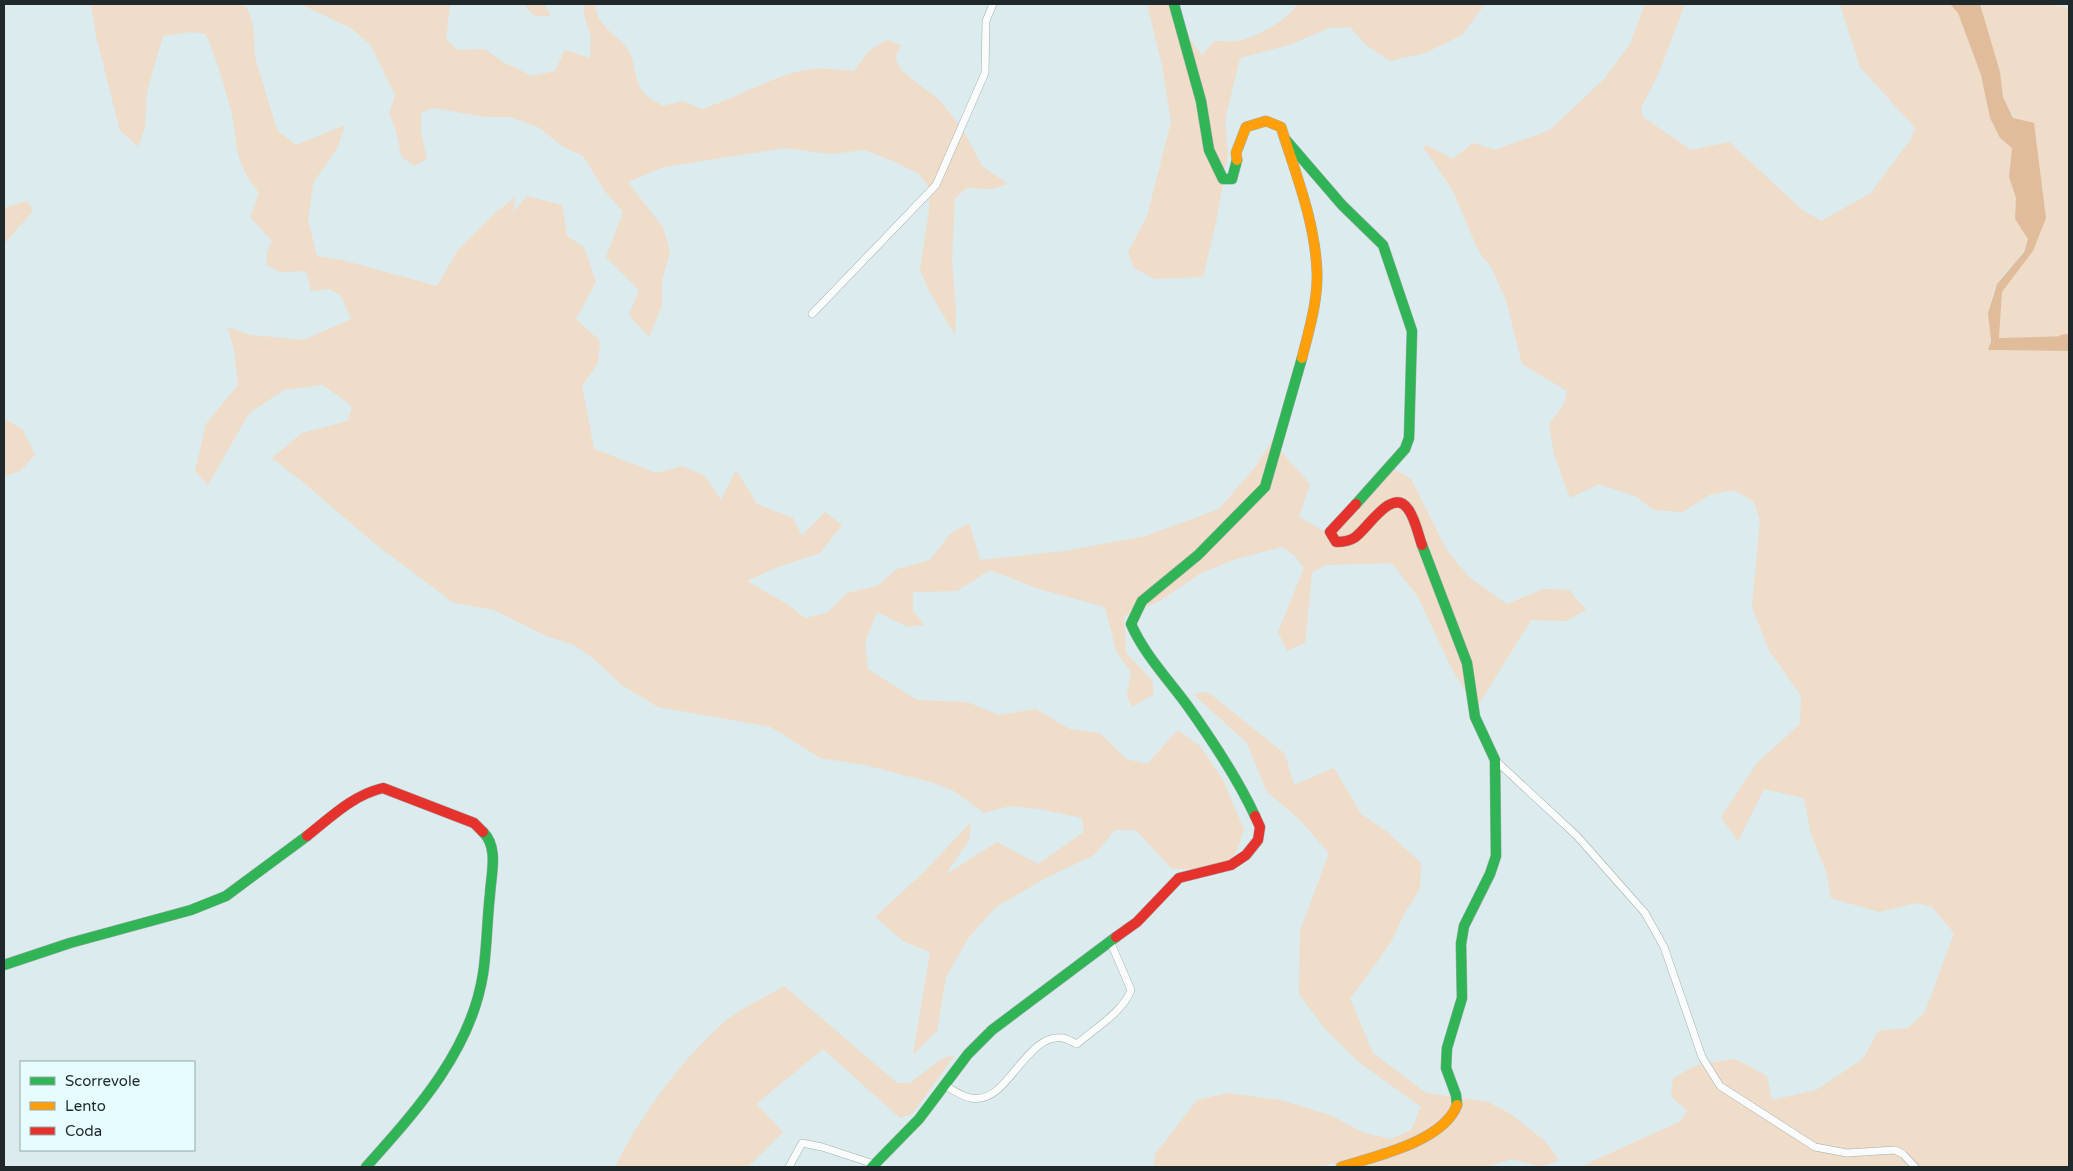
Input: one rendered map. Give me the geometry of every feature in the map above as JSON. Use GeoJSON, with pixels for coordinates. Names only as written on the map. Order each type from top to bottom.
{"type":"FeatureCollection","features":[{"type":"Feature","properties":{"kind":"street"},"geometry":{"type":"LineString","coordinates":[[812,314],[936,185],[985,73],[986,21],[993,4]]}},
{"type":"Feature","properties":{"kind":"street"},"geometry":{"type":"LineString","coordinates":[[789,1167],[802,1143],[822,1147],[873,1166],[919,1118],[968,1054],[992,1030],[1136,922],[1178,878],[1231,865],[1246,855],[1258,840],[1260,827],[1243,790],[1189,708],[1141,644],[1131,624],[1142,601],[1198,555],[1266,487],[1313,317],[1317,273],[1312,225],[1281,127],[1266,121],[1246,128],[1236,153],[1237,164],[1232,179],[1223,179],[1211,159],[1206,143],[1201,104],[1174,4]]}},
{"type":"Feature","properties":{"kind":"street"},"geometry":{"type":"LineString","coordinates":[[1285,140],[1342,205],[1383,245],[1412,331],[1409,438],[1404,449],[1330,532],[1331,537],[1336,542],[1348,542],[1360,534],[1390,503],[1400,503],[1408,508],[1467,664],[1475,717],[1495,760],[1577,836],[1645,913],[1664,947],[1702,1057],[1720,1086],[1814,1147],[1847,1153],[1895,1150],[1903,1154],[1915,1167]]}},
{"type":"Feature","properties":{"kind":"street"},"geometry":{"type":"LineString","coordinates":[[1341,1167],[1411,1142],[1448,1119],[1458,1104],[1457,1095],[1446,1070],[1448,1036],[1462,998],[1464,982],[1462,942],[1464,926],[1492,872],[1496,856],[1495,760]]}},
{"type":"Feature","properties":{"kind":"street"},"geometry":{"type":"LineString","coordinates":[[4,965],[70,943],[191,910],[226,896],[273,863],[352,800],[369,791],[383,788],[474,823],[486,834],[493,851],[483,975],[469,1022],[448,1067],[401,1128],[366,1167]]}},
{"type":"Feature","properties":{"kind":"street"},"geometry":{"type":"LineString","coordinates":[[944,1085],[972,1099],[993,1095],[1027,1056],[1045,1040],[1062,1038],[1077,1044],[1128,1000],[1131,990],[1110,941]]}},
{"type":"Feature","properties":{"kind":"shaded area"},"geometry":{"type":"Polygon","coordinates":[[[91,4],[242,4],[247,8],[253,25],[255,57],[277,130],[296,145],[345,125],[338,147],[313,183],[308,220],[317,256],[342,260],[437,286],[458,250],[495,213],[516,197],[513,212],[527,196],[562,205],[567,236],[584,247],[596,282],[576,319],[600,341],[598,363],[582,386],[594,449],[656,473],[683,466],[705,476],[721,500],[736,470],[757,504],[793,518],[802,536],[825,512],[842,525],[820,553],[775,568],[747,581],[787,604],[805,618],[827,613],[847,593],[877,586],[897,569],[930,560],[950,534],[969,523],[980,560],[1065,551],[1146,536],[1219,509],[1255,467],[1272,441],[1310,484],[1299,517],[1329,534],[1394,469],[1411,479],[1446,549],[1469,577],[1507,604],[1544,589],[1569,590],[1586,610],[1566,621],[1531,620],[1476,709],[1451,667],[1418,597],[1392,563],[1325,565],[1312,573],[1305,643],[1287,651],[1278,632],[1304,568],[1295,556],[1282,547],[1236,559],[1201,573],[1160,601],[1124,616],[1126,653],[1152,680],[1154,694],[1132,707],[1127,696],[1131,672],[1116,651],[1105,607],[1039,589],[990,570],[957,591],[913,592],[913,611],[925,625],[908,627],[877,612],[865,642],[868,669],[917,700],[967,702],[999,715],[1036,709],[1069,729],[1100,733],[1126,759],[1147,764],[1178,730],[1200,746],[1223,780],[1244,830],[1236,852],[1231,859],[1215,866],[1187,869],[1171,868],[1136,830],[1115,830],[1094,855],[1044,879],[996,907],[969,937],[946,977],[937,1031],[913,1055],[930,952],[903,941],[875,917],[924,872],[971,822],[969,840],[945,875],[997,842],[1038,864],[1084,832],[1082,818],[1039,809],[1010,806],[984,813],[954,791],[934,783],[865,765],[820,758],[771,727],[658,707],[622,685],[594,659],[574,645],[546,636],[494,610],[454,603],[374,543],[272,458],[302,433],[348,421],[352,406],[323,385],[284,390],[249,413],[208,485],[195,471],[206,424],[238,385],[234,349],[227,327],[250,335],[304,340],[351,319],[341,296],[330,289],[311,291],[306,271],[280,272],[267,265],[267,252],[272,241],[250,217],[259,193],[246,174],[239,158],[233,120],[217,64],[206,34],[191,32],[163,36],[147,92],[145,128],[138,146],[120,131],[96,36],[91,4]]]}},
{"type":"Feature","properties":{"kind":"shaded area"},"geometry":{"type":"Polygon","coordinates":[[[300,4],[450,4],[446,40],[458,50],[485,49],[503,62],[532,76],[555,71],[565,50],[590,58],[591,36],[584,15],[584,4],[595,4],[600,20],[622,42],[631,56],[638,84],[645,94],[662,106],[683,101],[702,109],[772,80],[801,71],[835,69],[854,71],[868,52],[886,40],[901,45],[895,59],[902,71],[939,100],[962,128],[982,166],[1008,184],[992,189],[967,188],[955,198],[952,258],[956,312],[955,335],[929,291],[920,269],[929,210],[929,187],[919,174],[893,161],[864,150],[831,154],[785,148],[664,167],[628,182],[664,229],[670,252],[662,280],[662,306],[649,337],[629,315],[639,290],[606,257],[623,212],[604,190],[583,156],[562,146],[538,127],[510,117],[485,117],[434,108],[421,112],[421,132],[427,159],[414,166],[402,157],[395,128],[389,114],[395,95],[371,45],[351,28],[300,4]]]}},
{"type":"Feature","properties":{"kind":"shaded area"},"geometry":{"type":"Polygon","coordinates":[[[524,4],[544,4],[551,16],[534,16],[524,4]]]}},
{"type":"Feature","properties":{"kind":"shaded area"},"geometry":{"type":"Polygon","coordinates":[[[1147,4],[1178,4],[1190,39],[1202,55],[1215,41],[1239,41],[1265,31],[1287,16],[1297,4],[1485,4],[1462,35],[1425,53],[1390,61],[1366,45],[1350,27],[1329,28],[1289,45],[1240,58],[1225,120],[1228,153],[1216,222],[1203,277],[1155,279],[1134,268],[1128,252],[1147,216],[1171,122],[1162,65],[1147,4]]]}},
{"type":"Feature","properties":{"kind":"shaded area"},"geometry":{"type":"Polygon","coordinates":[[[1645,4],[1685,4],[1658,75],[1641,108],[1643,117],[1691,150],[1729,142],[1801,209],[1821,221],[1871,193],[1911,139],[1915,128],[1860,67],[1840,4],[1950,4],[1958,13],[1981,75],[1990,118],[2000,138],[2012,148],[2009,177],[2016,198],[2015,219],[2028,239],[2022,253],[2001,278],[1993,293],[1990,309],[1991,334],[1988,350],[2069,351],[2069,1167],[1580,1167],[1681,1121],[1687,1110],[1671,1097],[1673,1078],[1697,1065],[1735,1059],[1767,1076],[1772,1100],[1816,1090],[1863,1059],[1878,1031],[1908,1028],[1925,1012],[1954,933],[1932,907],[1916,903],[1879,912],[1831,898],[1827,874],[1811,834],[1804,798],[1764,789],[1738,841],[1721,817],[1757,763],[1800,724],[1801,696],[1769,650],[1752,607],[1760,520],[1754,502],[1734,490],[1709,495],[1683,512],[1654,510],[1635,496],[1599,484],[1570,498],[1554,454],[1549,424],[1564,404],[1567,391],[1522,364],[1506,300],[1491,267],[1479,252],[1452,189],[1423,147],[1427,145],[1453,159],[1473,143],[1495,150],[1550,130],[1604,79],[1630,44],[1645,4]]]}},
{"type":"Feature","properties":{"kind":"shaded area"},"geometry":{"type":"Polygon","coordinates":[[[1950,4],[1980,4],[2000,72],[2003,97],[2013,118],[2034,123],[2046,218],[2033,251],[2002,292],[1999,338],[2069,336],[2069,351],[1988,350],[1991,341],[1988,313],[1997,284],[2024,252],[2028,239],[2015,219],[2016,198],[2009,177],[2012,148],[2000,138],[1990,118],[1981,75],[1958,13],[1950,4]]]}},
{"type":"Feature","properties":{"kind":"shaded area"},"geometry":{"type":"Polygon","coordinates":[[[1980,4],[2047,4],[2069,8],[2069,336],[1999,338],[2002,292],[2033,251],[2043,190],[2038,161],[2003,97],[2000,72],[1980,4]]]}},
{"type":"Feature","properties":{"kind":"shaded area"},"geometry":{"type":"Polygon","coordinates":[[[27,201],[33,211],[4,244],[4,208],[27,201]]]}},
{"type":"Feature","properties":{"kind":"shaded area"},"geometry":{"type":"Polygon","coordinates":[[[4,418],[23,430],[35,455],[20,471],[4,476],[4,418]]]}},
{"type":"Feature","properties":{"kind":"shaded area"},"geometry":{"type":"Polygon","coordinates":[[[1208,692],[1285,754],[1294,785],[1334,768],[1361,814],[1386,831],[1421,863],[1420,889],[1405,912],[1391,942],[1350,999],[1373,1053],[1426,1093],[1488,1102],[1509,1113],[1545,1141],[1559,1160],[1541,1167],[1512,1159],[1486,1167],[1338,1167],[1332,1163],[1322,1167],[1154,1167],[1155,1154],[1197,1100],[1228,1093],[1280,1100],[1330,1115],[1364,1133],[1391,1139],[1411,1130],[1421,1107],[1360,1063],[1325,1029],[1299,994],[1300,931],[1329,853],[1299,819],[1267,792],[1247,743],[1193,694],[1208,692]]]}},
{"type":"Feature","properties":{"kind":"shaded area"},"geometry":{"type":"Polygon","coordinates":[[[784,986],[897,1083],[910,1083],[941,1059],[955,1055],[913,1113],[900,1118],[823,1049],[756,1104],[783,1132],[748,1167],[615,1167],[649,1109],[676,1073],[706,1039],[729,1019],[784,986]]]}},
{"type":"Feature","properties":{"kind":"waterway"},"geometry":{"type":"LineString","coordinates":[[2061,336],[2069,335]]}},
{"type":"Feature","properties":{"kind":"traffic: fast"},"geometry":{"type":"LineString","coordinates":[[1174,4],[1201,101],[1209,150],[1223,179],[1232,179],[1237,160]]}},
{"type":"Feature","properties":{"kind":"traffic: fast"},"geometry":{"type":"LineString","coordinates":[[1286,140],[1342,205],[1383,245],[1412,331],[1409,438],[1405,449],[1356,504]]}},
{"type":"Feature","properties":{"kind":"traffic: fast"},"geometry":{"type":"LineString","coordinates":[[1255,816],[1215,745],[1149,656],[1131,624],[1142,601],[1198,555],[1265,487],[1302,358]]}},
{"type":"Feature","properties":{"kind":"traffic: fast"},"geometry":{"type":"LineString","coordinates":[[1422,545],[1467,663],[1475,717],[1495,760],[1496,856],[1490,874],[1464,926],[1461,944],[1462,998],[1447,1048],[1446,1068],[1456,1095],[1457,1105]]}},
{"type":"Feature","properties":{"kind":"traffic: fast"},"geometry":{"type":"LineString","coordinates":[[366,1167],[404,1124],[439,1078],[467,1029],[477,1002],[483,974],[493,862],[491,845],[483,832]]}},
{"type":"Feature","properties":{"kind":"traffic: fast"},"geometry":{"type":"LineString","coordinates":[[4,965],[70,943],[191,910],[226,896],[307,836]]}},
{"type":"Feature","properties":{"kind":"traffic: fast"},"geometry":{"type":"LineString","coordinates":[[872,1167],[919,1119],[968,1054],[992,1030],[1116,937]]}},
{"type":"Feature","properties":{"kind":"traffic: slow"},"geometry":{"type":"LineString","coordinates":[[1237,160],[1236,153],[1246,127],[1266,121],[1281,127],[1309,216],[1317,272],[1316,294],[1302,358]]}},
{"type":"Feature","properties":{"kind":"traffic: slow"},"geometry":{"type":"LineString","coordinates":[[1341,1167],[1406,1146],[1423,1138],[1438,1129],[1449,1118],[1457,1105]]}},
{"type":"Feature","properties":{"kind":"traffic: jam"},"geometry":{"type":"LineString","coordinates":[[1356,504],[1330,532],[1336,542],[1354,538],[1387,506],[1402,503],[1408,509],[1414,521],[1422,545]]}},
{"type":"Feature","properties":{"kind":"traffic: jam"},"geometry":{"type":"LineString","coordinates":[[307,836],[352,801],[383,788],[474,823],[483,832]]}},
{"type":"Feature","properties":{"kind":"traffic: jam"},"geometry":{"type":"LineString","coordinates":[[1116,937],[1137,922],[1179,878],[1231,865],[1246,855],[1258,840],[1260,827],[1255,816]]}}]}
